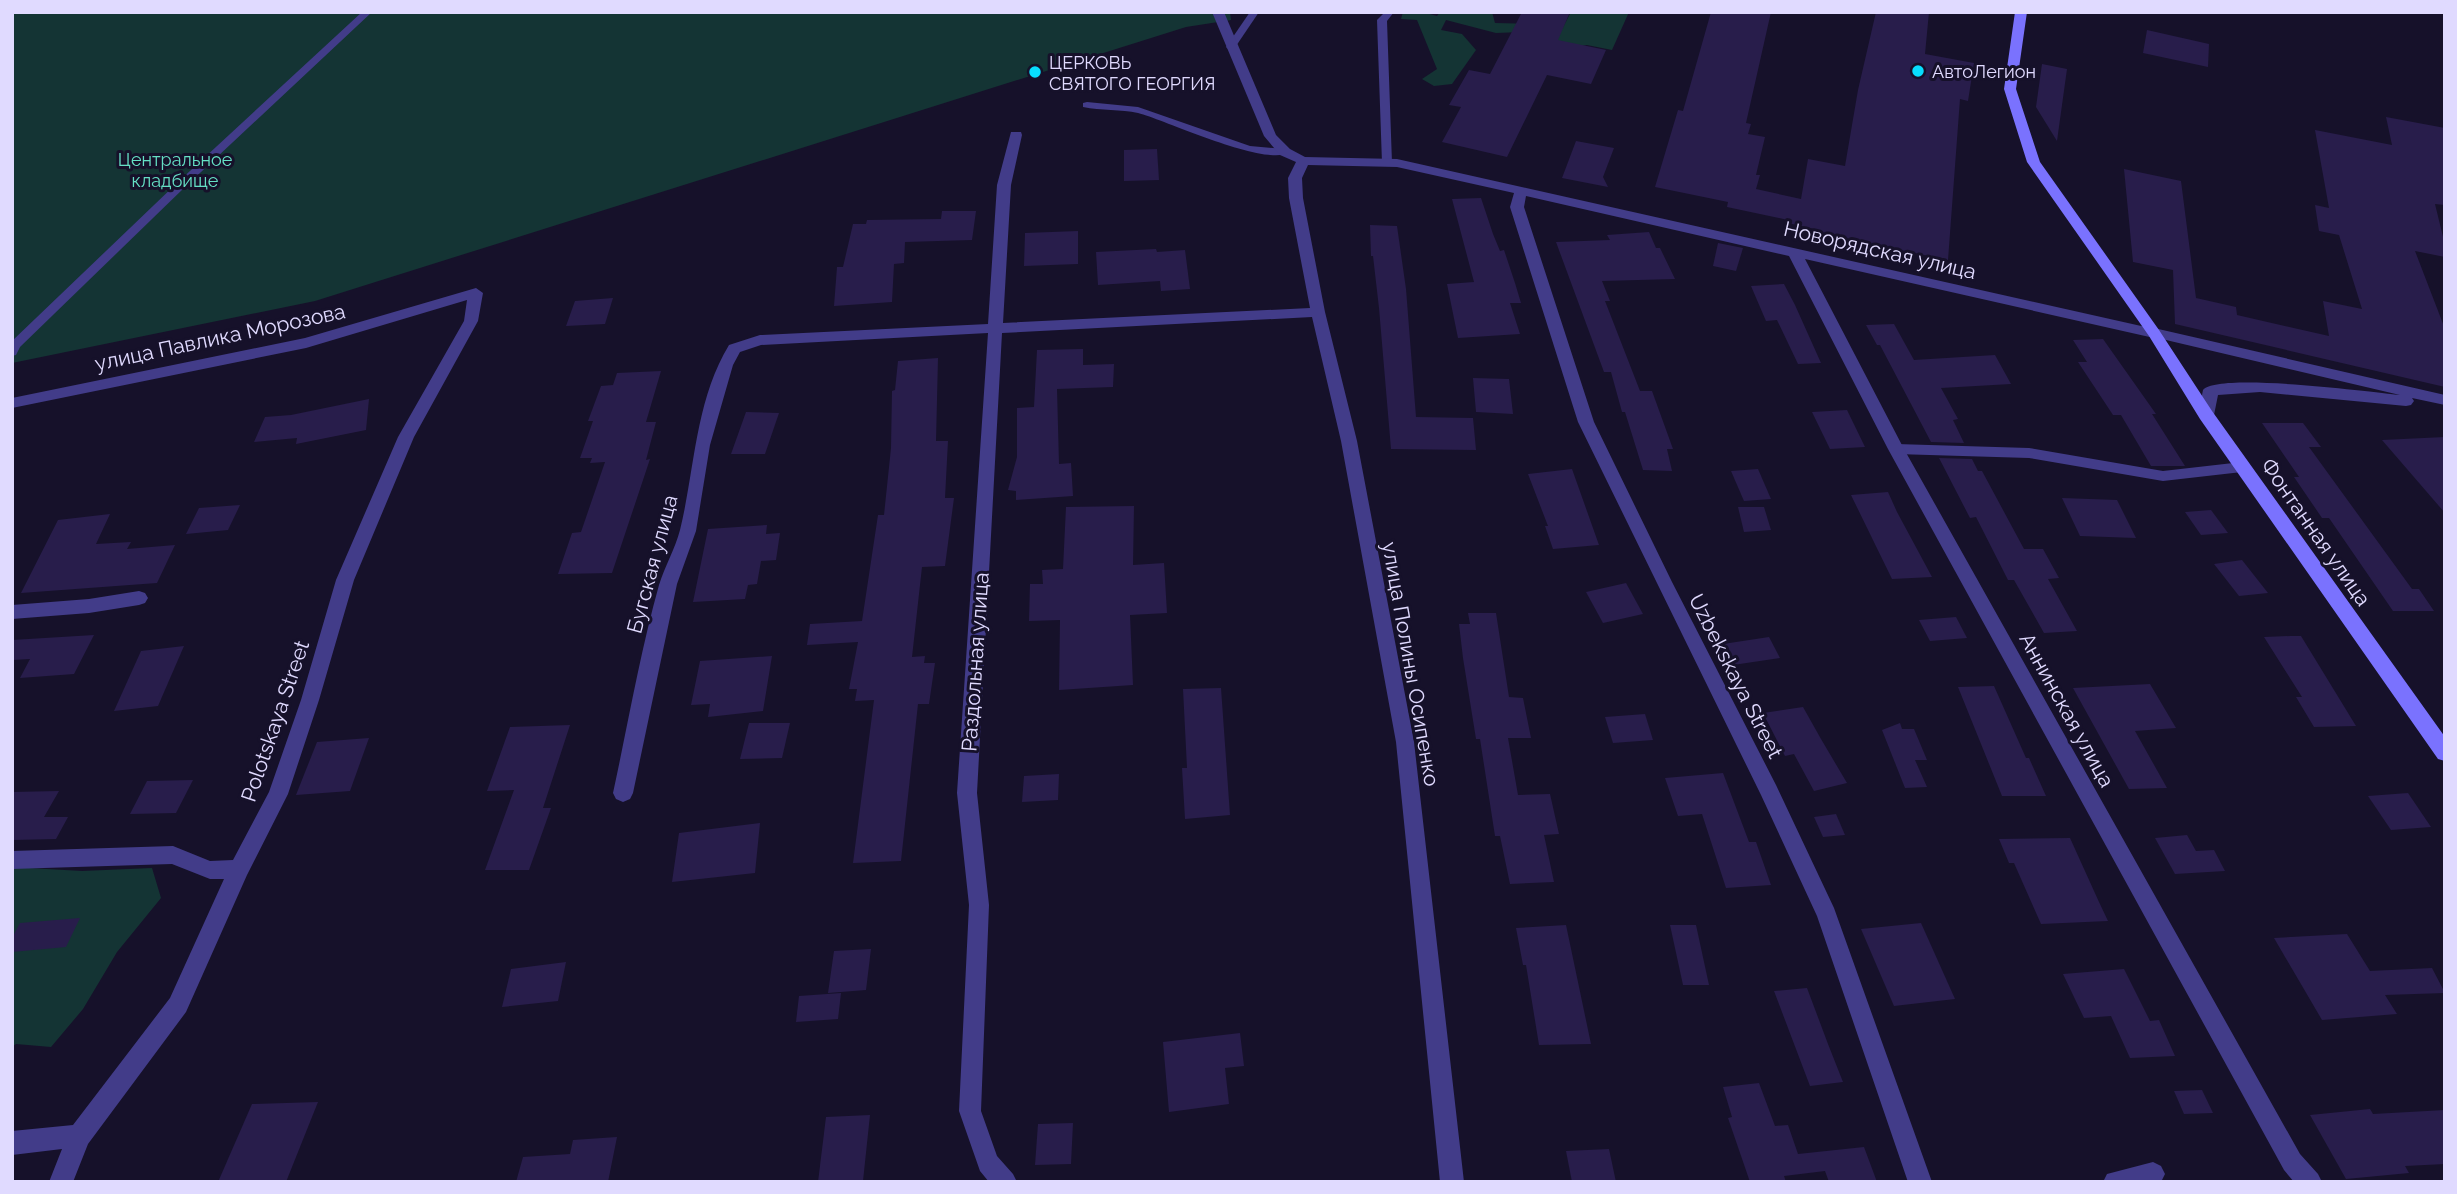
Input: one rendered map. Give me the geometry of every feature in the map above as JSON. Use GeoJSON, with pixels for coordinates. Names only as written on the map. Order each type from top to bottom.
{"type":"FeatureCollection","features":[{"type":"Feature","properties":{"kind":"main road","name":"Фонтанная улица"},"geometry":{"type":"LineString","coordinates":[[2021,12],[2010,89],[2034,162],[2154,333],[2242,467],[2445,754]]}},
{"type":"Feature","properties":{"kind":"street"},"geometry":{"type":"LineString","coordinates":[[1218,12],[1270,136],[1285,152],[1303,161]]}},
{"type":"Feature","properties":{"kind":"street","name":"Раздольная улица"},"geometry":{"type":"LineString","coordinates":[[1005,1182],[988,1163],[970,1111],[979,905],[967,793],[1004,185],[1016,135]]}},
{"type":"Feature","properties":{"kind":"street","name":"Новорядская улица"},"geometry":{"type":"LineString","coordinates":[[1303,161],[1387,163],[1521,191],[2445,400]]}},
{"type":"Feature","properties":{"kind":"street","name":"улица Полины Осипенко"},"geometry":{"type":"LineString","coordinates":[[1303,161],[1295,178],[1296,198],[1318,312],[1349,442],[1405,742],[1452,1182]]}},
{"type":"Feature","properties":{"kind":"street","name":"Uzbekskaya Street"},"geometry":{"type":"LineString","coordinates":[[1521,191],[1517,207],[1586,422],[1663,582],[1769,791],[1827,915],[1920,1182]]}},
{"type":"Feature","properties":{"kind":"street","name":"Аннинская улица"},"geometry":{"type":"LineString","coordinates":[[1796,253],[1896,449],[2292,1162],[2310,1182]]}},
{"type":"Feature","properties":{"kind":"street","name":"улица Павлика Морозова"},"geometry":{"type":"LineString","coordinates":[[12,403],[306,344],[476,293]]}},
{"type":"Feature","properties":{"kind":"street","name":"Polotskaya Street"},"geometry":{"type":"LineString","coordinates":[[61,1182],[79,1136],[178,1005],[239,869],[278,794],[310,700],[345,580],[406,437],[471,321],[476,293]]}},
{"type":"Feature","properties":{"kind":"street"},"geometry":{"type":"LineString","coordinates":[[997,328],[1318,312]]}},
{"type":"Feature","properties":{"kind":"street","name":"Бугская улица"},"geometry":{"type":"LineString","coordinates":[[623,793],[668,584],[688,531],[702,444],[725,365],[734,349],[760,340],[997,328]]}},
{"type":"Feature","properties":{"kind":"street"},"geometry":{"type":"LineString","coordinates":[[2206,415],[2211,390],[2260,387],[2445,405]]}},
{"type":"Feature","properties":{"kind":"street"},"geometry":{"type":"LineString","coordinates":[[12,612],[89,606],[139,598]]}},
{"type":"Feature","properties":{"kind":"street"},"geometry":{"type":"LineString","coordinates":[[12,860],[173,855],[210,870],[239,869]]}},
{"type":"Feature","properties":{"kind":"street"},"geometry":{"type":"LineString","coordinates":[[12,1143],[79,1136]]}},
{"type":"Feature","properties":{"kind":"street"},"geometry":{"type":"LineString","coordinates":[[2115,1182],[2152,1174]]}},
{"type":"Feature","properties":{"kind":"lane"},"geometry":{"type":"LineString","coordinates":[[12,352],[15,345],[171,195],[368,12]]}},
{"type":"Feature","properties":{"kind":"lane"},"geometry":{"type":"LineString","coordinates":[[1231,47],[1255,12]]}},
{"type":"Feature","properties":{"kind":"lane"},"geometry":{"type":"LineString","coordinates":[[1387,163],[1382,20],[1390,12]]}},
{"type":"Feature","properties":{"kind":"lane"},"geometry":{"type":"LineString","coordinates":[[1087,105],[1138,110],[1249,149],[1285,152]]}},
{"type":"Feature","properties":{"kind":"lane"},"geometry":{"type":"LineString","coordinates":[[1896,449],[2029,453],[2163,476],[2242,467]]}},
{"type":"Feature","properties":{"kind":"green space","name":"Центральное кладбище"},"geometry":{"type":"Polygon","coordinates":[[[12,12],[1230,12],[1231,20],[1186,27],[315,301],[12,363],[12,12]]]}},
{"type":"Feature","properties":{"kind":"green space"},"geometry":{"type":"Polygon","coordinates":[[[1403,12],[1422,12],[1437,16],[1440,12],[1492,12],[1495,23],[1536,24],[1561,31],[1571,12],[1629,12],[1612,50],[1587,45],[1574,47],[1521,32],[1496,33],[1446,20],[1441,30],[1462,34],[1476,50],[1452,84],[1434,86],[1422,79],[1437,69],[1417,20],[1401,19],[1403,12]]]}},
{"type":"Feature","properties":{"kind":"green space"},"geometry":{"type":"Polygon","coordinates":[[[12,867],[82,871],[152,868],[161,898],[117,952],[83,1009],[51,1047],[16,1044],[12,1047],[12,867]]]}},
{"type":"Feature","properties":{"kind":"building"},"geometry":{"type":"Polygon","coordinates":[[[1522,12],[1570,12],[1558,40],[1606,50],[1591,84],[1547,75],[1507,157],[1442,142],[1461,107],[1449,105],[1469,70],[1490,74],[1522,12]]]}},
{"type":"Feature","properties":{"kind":"building"},"geometry":{"type":"Polygon","coordinates":[[[1711,12],[1771,12],[1746,123],[1751,124],[1748,134],[1765,137],[1756,175],[1760,175],[1756,189],[1801,199],[1808,159],[1845,166],[1858,90],[1876,12],[1929,12],[1925,54],[1974,63],[1968,101],[1960,99],[1948,260],[1819,233],[1819,230],[1788,223],[1788,220],[1727,207],[1728,202],[1655,187],[1678,110],[1683,111],[1711,12]]]}},
{"type":"Feature","properties":{"kind":"building"},"geometry":{"type":"Polygon","coordinates":[[[2147,30],[2209,44],[2208,67],[2143,53],[2147,30]]]}},
{"type":"Feature","properties":{"kind":"building"},"geometry":{"type":"Polygon","coordinates":[[[2042,64],[2067,69],[2057,141],[2036,107],[2042,64]]]}},
{"type":"Feature","properties":{"kind":"building"},"geometry":{"type":"Polygon","coordinates":[[[2386,117],[2445,128],[2445,205],[2435,204],[2445,245],[2445,257],[2415,251],[2445,329],[2445,387],[2175,324],[2173,270],[2133,262],[2124,169],[2181,181],[2196,298],[2236,307],[2237,315],[2329,336],[2323,301],[2362,309],[2339,235],[2319,231],[2315,205],[2329,208],[2315,130],[2392,145],[2386,117]]]}},
{"type":"Feature","properties":{"kind":"building"},"geometry":{"type":"Polygon","coordinates":[[[1576,141],[1614,148],[1603,177],[1608,187],[1562,178],[1576,141]]]}},
{"type":"Feature","properties":{"kind":"building"},"geometry":{"type":"Polygon","coordinates":[[[1157,149],[1159,180],[1124,181],[1124,150],[1157,149]]]}},
{"type":"Feature","properties":{"kind":"building"},"geometry":{"type":"Polygon","coordinates":[[[1481,198],[1500,251],[1504,250],[1521,303],[1510,303],[1520,334],[1458,338],[1447,284],[1474,282],[1452,199],[1481,198]]]}},
{"type":"Feature","properties":{"kind":"building"},"geometry":{"type":"Polygon","coordinates":[[[942,211],[976,211],[972,240],[905,242],[904,263],[894,264],[892,302],[834,306],[837,267],[843,267],[853,224],[866,224],[867,220],[941,219],[942,211]]]}},
{"type":"Feature","properties":{"kind":"building"},"geometry":{"type":"Polygon","coordinates":[[[1370,225],[1397,226],[1406,289],[1416,417],[1473,418],[1476,450],[1391,449],[1370,225]]]}},
{"type":"Feature","properties":{"kind":"building"},"geometry":{"type":"Polygon","coordinates":[[[1078,231],[1078,264],[1024,266],[1025,233],[1078,231]]]}},
{"type":"Feature","properties":{"kind":"building"},"geometry":{"type":"Polygon","coordinates":[[[1649,232],[1675,279],[1602,281],[1610,301],[1605,301],[1640,391],[1652,391],[1673,449],[1667,449],[1672,471],[1643,470],[1611,372],[1604,372],[1556,242],[1610,240],[1607,235],[1649,232]]]}},
{"type":"Feature","properties":{"kind":"building"},"geometry":{"type":"Polygon","coordinates":[[[1718,243],[1743,248],[1736,271],[1713,266],[1718,243]]]}},
{"type":"Feature","properties":{"kind":"building"},"geometry":{"type":"Polygon","coordinates":[[[1156,249],[1157,252],[1185,250],[1190,289],[1161,291],[1160,281],[1098,285],[1096,252],[1156,249]]]}},
{"type":"Feature","properties":{"kind":"building"},"geometry":{"type":"Polygon","coordinates":[[[1784,284],[1821,363],[1798,364],[1777,320],[1766,321],[1751,286],[1784,284]]]}},
{"type":"Feature","properties":{"kind":"building"},"geometry":{"type":"Polygon","coordinates":[[[613,298],[605,324],[566,326],[575,301],[613,298]]]}},
{"type":"Feature","properties":{"kind":"building"},"geometry":{"type":"Polygon","coordinates":[[[1894,324],[1914,360],[1995,355],[2011,384],[1941,388],[1958,419],[1953,420],[1964,443],[1931,442],[1880,345],[1877,345],[1866,325],[1894,324]]]}},
{"type":"Feature","properties":{"kind":"building"},"geometry":{"type":"Polygon","coordinates":[[[2103,339],[2156,414],[2152,414],[2185,466],[2151,466],[2121,415],[2113,415],[2078,362],[2087,362],[2073,340],[2103,339]]]}},
{"type":"Feature","properties":{"kind":"building"},"geometry":{"type":"Polygon","coordinates":[[[1083,349],[1083,365],[1114,364],[1113,387],[1057,389],[1059,464],[1071,463],[1073,496],[1016,500],[1016,491],[1008,490],[1017,457],[1017,408],[1034,407],[1037,350],[1083,349]]]}},
{"type":"Feature","properties":{"kind":"building"},"geometry":{"type":"Polygon","coordinates":[[[938,358],[936,441],[948,441],[945,498],[954,498],[945,566],[922,567],[912,657],[925,656],[924,663],[935,663],[929,704],[918,704],[901,861],[853,863],[874,700],[855,701],[857,689],[849,689],[858,642],[807,645],[810,624],[862,621],[878,515],[884,515],[891,448],[892,391],[895,390],[898,361],[938,358]]]}},
{"type":"Feature","properties":{"kind":"building"},"geometry":{"type":"Polygon","coordinates":[[[661,371],[646,422],[656,422],[646,460],[650,459],[612,573],[558,574],[572,533],[581,532],[605,462],[590,463],[592,458],[580,458],[593,421],[588,421],[601,386],[613,385],[617,373],[661,371]]]}},
{"type":"Feature","properties":{"kind":"building"},"geometry":{"type":"Polygon","coordinates":[[[1473,378],[1509,379],[1513,414],[1476,412],[1473,378]]]}},
{"type":"Feature","properties":{"kind":"building"},"geometry":{"type":"Polygon","coordinates":[[[369,399],[366,430],[296,444],[297,438],[254,442],[265,417],[291,415],[369,399]]]}},
{"type":"Feature","properties":{"kind":"building"},"geometry":{"type":"Polygon","coordinates":[[[1847,410],[1865,447],[1830,449],[1812,412],[1847,410]]]}},
{"type":"Feature","properties":{"kind":"building"},"geometry":{"type":"Polygon","coordinates":[[[746,412],[779,413],[765,454],[731,454],[746,412]]]}},
{"type":"Feature","properties":{"kind":"building"},"geometry":{"type":"Polygon","coordinates":[[[2262,423],[2303,423],[2321,447],[2309,447],[2412,589],[2419,589],[2434,611],[2393,611],[2329,518],[2322,518],[2294,477],[2299,477],[2262,423]]]}},
{"type":"Feature","properties":{"kind":"building"},"geometry":{"type":"Polygon","coordinates":[[[2445,437],[2445,513],[2382,440],[2445,437]]]}},
{"type":"Feature","properties":{"kind":"building"},"geometry":{"type":"Polygon","coordinates":[[[1939,458],[1972,459],[1978,471],[1982,471],[2024,549],[2043,549],[2059,578],[2048,579],[2077,631],[2044,633],[2014,580],[2008,580],[1976,517],[1970,518],[1939,458]]]}},
{"type":"Feature","properties":{"kind":"building"},"geometry":{"type":"Polygon","coordinates":[[[1572,469],[1599,545],[1553,549],[1545,526],[1548,526],[1528,474],[1572,469]]]}},
{"type":"Feature","properties":{"kind":"building"},"geometry":{"type":"Polygon","coordinates":[[[1758,469],[1771,499],[1744,501],[1731,471],[1758,469]]]}},
{"type":"Feature","properties":{"kind":"building"},"geometry":{"type":"Polygon","coordinates":[[[1888,492],[1932,577],[1892,579],[1851,495],[1888,492]]]}},
{"type":"Feature","properties":{"kind":"building"},"geometry":{"type":"Polygon","coordinates":[[[2062,498],[2117,500],[2136,538],[2080,536],[2062,498]]]}},
{"type":"Feature","properties":{"kind":"building"},"geometry":{"type":"Polygon","coordinates":[[[240,505],[228,530],[186,534],[199,508],[240,505]]]}},
{"type":"Feature","properties":{"kind":"building"},"geometry":{"type":"Polygon","coordinates":[[[1134,506],[1133,565],[1164,563],[1167,613],[1130,615],[1133,685],[1059,690],[1060,620],[1029,621],[1030,584],[1043,584],[1042,570],[1063,569],[1066,507],[1134,506]]]}},
{"type":"Feature","properties":{"kind":"building"},"geometry":{"type":"Polygon","coordinates":[[[1738,507],[1764,507],[1771,530],[1744,532],[1738,507]]]}},
{"type":"Feature","properties":{"kind":"building"},"geometry":{"type":"Polygon","coordinates":[[[2211,510],[2228,533],[2201,535],[2185,512],[2211,510]]]}},
{"type":"Feature","properties":{"kind":"building"},"geometry":{"type":"Polygon","coordinates":[[[110,514],[96,544],[131,542],[127,549],[175,545],[157,583],[21,593],[58,520],[110,514]]]}},
{"type":"Feature","properties":{"kind":"building"},"geometry":{"type":"Polygon","coordinates":[[[767,525],[766,534],[780,533],[776,560],[761,561],[757,584],[748,585],[745,599],[693,602],[708,529],[767,525]]]}},
{"type":"Feature","properties":{"kind":"building"},"geometry":{"type":"Polygon","coordinates":[[[2242,560],[2268,593],[2239,596],[2214,564],[2242,560]]]}},
{"type":"Feature","properties":{"kind":"building"},"geometry":{"type":"Polygon","coordinates":[[[1626,583],[1643,614],[1603,623],[1586,592],[1626,583]]]}},
{"type":"Feature","properties":{"kind":"building"},"geometry":{"type":"Polygon","coordinates":[[[1468,613],[1496,613],[1509,697],[1523,698],[1531,738],[1508,738],[1518,795],[1550,794],[1559,834],[1544,835],[1554,882],[1510,884],[1500,836],[1495,836],[1480,739],[1476,739],[1463,658],[1459,624],[1470,624],[1468,613]]]}},
{"type":"Feature","properties":{"kind":"building"},"geometry":{"type":"Polygon","coordinates":[[[1956,617],[1967,638],[1930,641],[1919,620],[1956,617]]]}},
{"type":"Feature","properties":{"kind":"building"},"geometry":{"type":"Polygon","coordinates":[[[94,635],[74,674],[20,678],[30,659],[12,660],[12,640],[94,635]]]}},
{"type":"Feature","properties":{"kind":"building"},"geometry":{"type":"Polygon","coordinates":[[[2301,636],[2356,726],[2314,727],[2296,697],[2302,697],[2264,637],[2301,636]]]}},
{"type":"Feature","properties":{"kind":"building"},"geometry":{"type":"Polygon","coordinates":[[[1769,637],[1780,658],[1733,665],[1723,644],[1769,637]]]}},
{"type":"Feature","properties":{"kind":"building"},"geometry":{"type":"Polygon","coordinates":[[[184,646],[158,706],[114,711],[141,651],[184,646]]]}},
{"type":"Feature","properties":{"kind":"building"},"geometry":{"type":"Polygon","coordinates":[[[772,656],[763,711],[708,717],[710,704],[691,705],[700,661],[772,656]]]}},
{"type":"Feature","properties":{"kind":"building"},"geometry":{"type":"Polygon","coordinates":[[[2150,684],[2176,728],[2135,731],[2167,788],[2129,789],[2073,688],[2150,684]]]}},
{"type":"Feature","properties":{"kind":"building"},"geometry":{"type":"Polygon","coordinates":[[[1994,686],[2046,796],[2002,796],[1958,687],[1994,686]]]}},
{"type":"Feature","properties":{"kind":"building"},"geometry":{"type":"Polygon","coordinates":[[[1221,688],[1230,815],[1185,819],[1182,768],[1187,768],[1183,689],[1221,688]]]}},
{"type":"Feature","properties":{"kind":"building"},"geometry":{"type":"Polygon","coordinates":[[[1803,707],[1847,783],[1814,791],[1794,754],[1785,756],[1763,713],[1803,707]]]}},
{"type":"Feature","properties":{"kind":"building"},"geometry":{"type":"Polygon","coordinates":[[[1645,714],[1653,740],[1613,743],[1605,717],[1645,714]]]}},
{"type":"Feature","properties":{"kind":"building"},"geometry":{"type":"Polygon","coordinates":[[[749,723],[790,723],[782,758],[740,759],[749,723]]]}},
{"type":"Feature","properties":{"kind":"building"},"geometry":{"type":"Polygon","coordinates":[[[1900,723],[1902,729],[1914,729],[1927,760],[1915,760],[1927,787],[1905,788],[1882,730],[1900,723]]]}},
{"type":"Feature","properties":{"kind":"building"},"geometry":{"type":"Polygon","coordinates":[[[570,725],[543,808],[551,808],[529,870],[485,870],[514,790],[487,791],[510,727],[570,725]]]}},
{"type":"Feature","properties":{"kind":"building"},"geometry":{"type":"Polygon","coordinates":[[[369,738],[350,791],[296,795],[317,742],[369,738]]]}},
{"type":"Feature","properties":{"kind":"building"},"geometry":{"type":"Polygon","coordinates":[[[1723,773],[1749,842],[1756,842],[1771,885],[1726,888],[1702,814],[1678,816],[1665,778],[1723,773]]]}},
{"type":"Feature","properties":{"kind":"building"},"geometry":{"type":"Polygon","coordinates":[[[1059,774],[1058,800],[1022,802],[1024,776],[1059,774]]]}},
{"type":"Feature","properties":{"kind":"building"},"geometry":{"type":"Polygon","coordinates":[[[193,780],[176,813],[130,814],[147,781],[193,780]]]}},
{"type":"Feature","properties":{"kind":"building"},"geometry":{"type":"Polygon","coordinates":[[[59,791],[44,817],[68,817],[56,839],[12,840],[12,792],[59,791]]]}},
{"type":"Feature","properties":{"kind":"building"},"geometry":{"type":"Polygon","coordinates":[[[2408,793],[2431,827],[2391,830],[2368,796],[2408,793]]]}},
{"type":"Feature","properties":{"kind":"building"},"geometry":{"type":"Polygon","coordinates":[[[1836,814],[1845,835],[1823,837],[1814,817],[1836,814]]]}},
{"type":"Feature","properties":{"kind":"building"},"geometry":{"type":"Polygon","coordinates":[[[760,823],[755,873],[672,882],[679,833],[760,823]]]}},
{"type":"Feature","properties":{"kind":"building"},"geometry":{"type":"Polygon","coordinates":[[[2187,835],[2196,851],[2214,850],[2225,871],[2175,874],[2155,838],[2187,835]]]}},
{"type":"Feature","properties":{"kind":"building"},"geometry":{"type":"Polygon","coordinates":[[[2070,838],[2108,921],[2041,924],[2014,863],[2009,863],[1999,839],[2070,838]]]}},
{"type":"Feature","properties":{"kind":"building"},"geometry":{"type":"Polygon","coordinates":[[[80,918],[66,947],[12,952],[12,938],[20,923],[80,918]]]}},
{"type":"Feature","properties":{"kind":"building"},"geometry":{"type":"Polygon","coordinates":[[[1921,923],[1955,999],[1894,1006],[1861,929],[1921,923]]]}},
{"type":"Feature","properties":{"kind":"building"},"geometry":{"type":"Polygon","coordinates":[[[1566,925],[1591,1044],[1539,1045],[1526,965],[1523,965],[1516,928],[1566,925]]]}},
{"type":"Feature","properties":{"kind":"building"},"geometry":{"type":"Polygon","coordinates":[[[1670,925],[1696,925],[1709,985],[1683,985],[1670,925]]]}},
{"type":"Feature","properties":{"kind":"building"},"geometry":{"type":"Polygon","coordinates":[[[2347,934],[2370,971],[2432,968],[2445,993],[2385,995],[2397,1014],[2322,1020],[2274,938],[2347,934]]]}},
{"type":"Feature","properties":{"kind":"building"},"geometry":{"type":"Polygon","coordinates":[[[871,949],[866,990],[828,993],[834,951],[871,949]]]}},
{"type":"Feature","properties":{"kind":"building"},"geometry":{"type":"Polygon","coordinates":[[[566,962],[558,1001],[502,1007],[511,969],[566,962]]]}},
{"type":"Feature","properties":{"kind":"building"},"geometry":{"type":"Polygon","coordinates":[[[2124,969],[2150,1021],[2159,1020],[2175,1056],[2130,1058],[2111,1016],[2084,1018],[2063,974],[2124,969]]]}},
{"type":"Feature","properties":{"kind":"building"},"geometry":{"type":"Polygon","coordinates":[[[1807,988],[1843,1082],[1810,1086],[1774,991],[1807,988]]]}},
{"type":"Feature","properties":{"kind":"building"},"geometry":{"type":"Polygon","coordinates":[[[841,993],[838,1019],[796,1022],[799,996],[841,993]]]}},
{"type":"Feature","properties":{"kind":"building"},"geometry":{"type":"Polygon","coordinates":[[[1240,1033],[1244,1066],[1225,1068],[1229,1104],[1169,1112],[1163,1042],[1240,1033]]]}},
{"type":"Feature","properties":{"kind":"building"},"geometry":{"type":"Polygon","coordinates":[[[1759,1083],[1775,1126],[1788,1125],[1798,1154],[1864,1147],[1877,1182],[1829,1182],[1825,1171],[1784,1176],[1786,1182],[1750,1182],[1728,1118],[1732,1117],[1723,1087],[1759,1083]]]}},
{"type":"Feature","properties":{"kind":"building"},"geometry":{"type":"Polygon","coordinates":[[[2202,1090],[2213,1113],[2184,1114],[2174,1091],[2202,1090]]]}},
{"type":"Feature","properties":{"kind":"building"},"geometry":{"type":"Polygon","coordinates":[[[318,1102],[286,1182],[218,1182],[252,1104],[318,1102]]]}},
{"type":"Feature","properties":{"kind":"building"},"geometry":{"type":"Polygon","coordinates":[[[2370,1109],[2373,1114],[2445,1110],[2445,1164],[2405,1166],[2409,1173],[2346,1179],[2310,1115],[2370,1109]]]}},
{"type":"Feature","properties":{"kind":"building"},"geometry":{"type":"Polygon","coordinates":[[[870,1115],[863,1181],[818,1182],[826,1117],[870,1115]]]}},
{"type":"Feature","properties":{"kind":"building"},"geometry":{"type":"Polygon","coordinates":[[[1073,1123],[1071,1164],[1035,1165],[1038,1124],[1073,1123]]]}},
{"type":"Feature","properties":{"kind":"building"},"geometry":{"type":"Polygon","coordinates":[[[617,1137],[608,1182],[516,1182],[523,1157],[570,1154],[573,1140],[617,1137]]]}},
{"type":"Feature","properties":{"kind":"building"},"geometry":{"type":"Polygon","coordinates":[[[1609,1149],[1616,1182],[1572,1182],[1566,1151],[1609,1149]]]}},
{"type":"Feature","properties":{"kind":"place","name":"АвтоЛегион"},"geometry":{"type":"Point","coordinates":[1918,71]}},
{"type":"Feature","properties":{"kind":"place","name":"ЦЕРКОВЬ СВЯТОГО ГЕОРГИЯ"},"geometry":{"type":"Point","coordinates":[1035,72]}}]}
